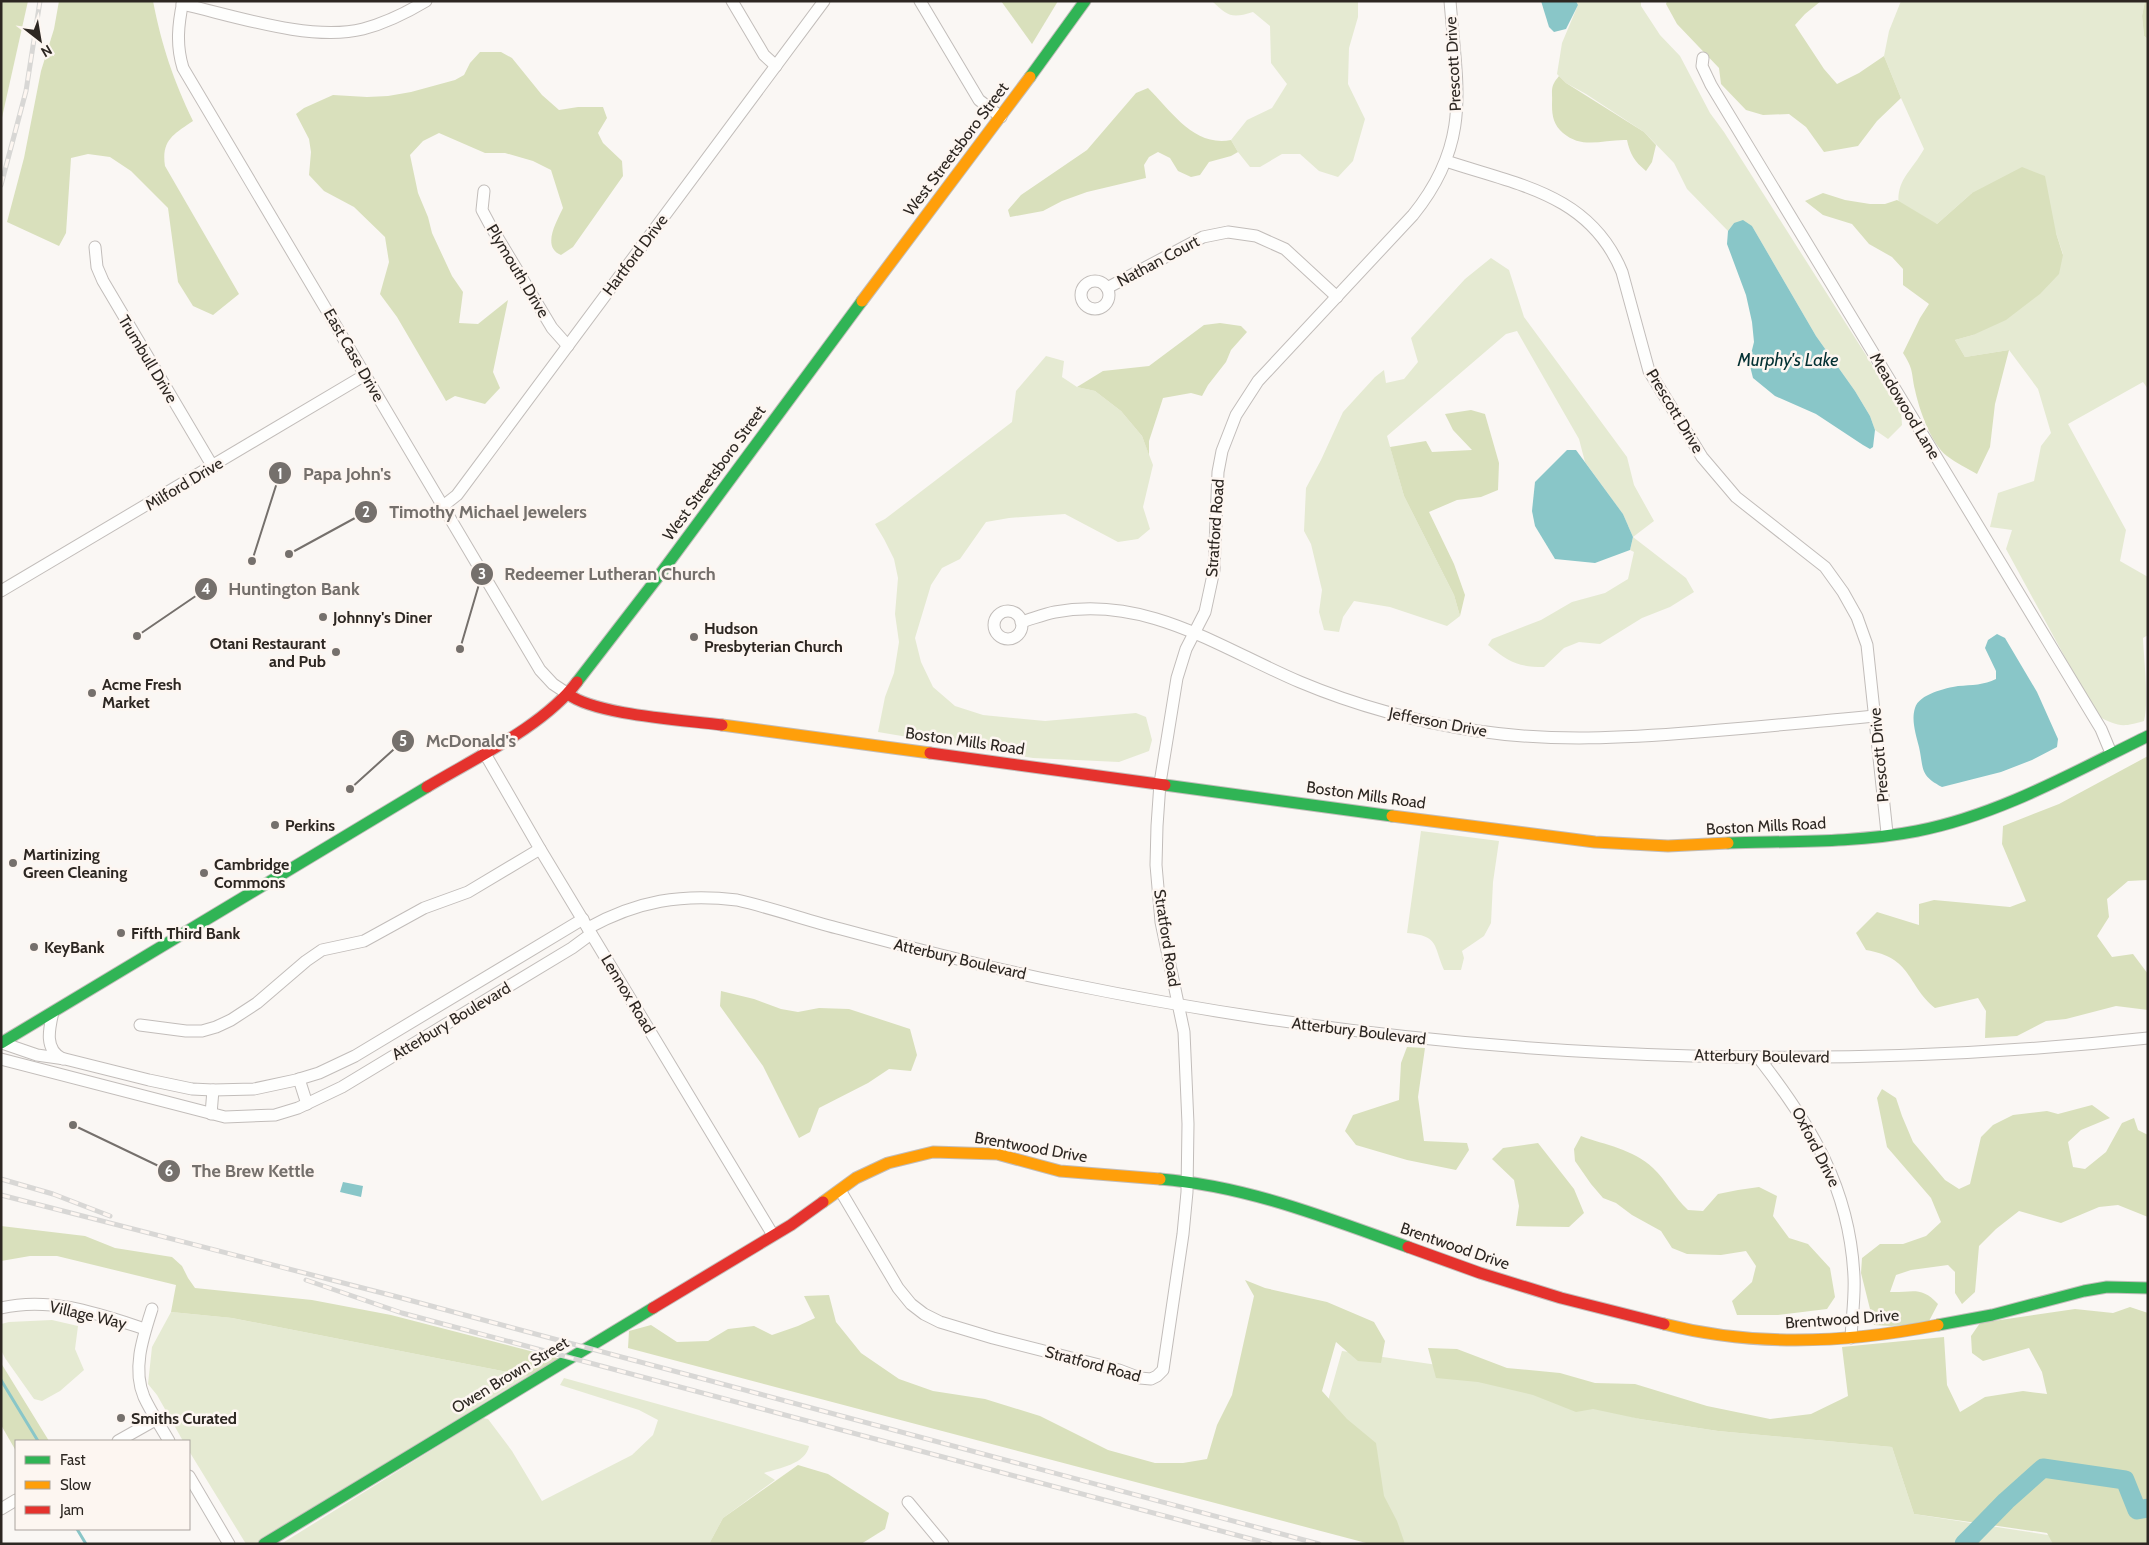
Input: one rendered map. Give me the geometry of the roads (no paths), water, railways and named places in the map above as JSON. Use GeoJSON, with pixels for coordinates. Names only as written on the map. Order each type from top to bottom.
{"type":"FeatureCollection","features":[{"type":"Feature","properties":{"kind":"street"},"geometry":{"type":"LineString","coordinates":[[182,3],[299,30],[339,33],[376,25],[408,12],[426,1]]}},
{"type":"Feature","properties":{"kind":"street"},"geometry":{"type":"LineString","coordinates":[[732,1],[764,55],[776,66]]}},
{"type":"Feature","properties":{"kind":"street","name":"Hartford Drive"},"geometry":{"type":"LineString","coordinates":[[443,506],[457,495],[824,1]]}},
{"type":"Feature","properties":{"kind":"street"},"geometry":{"type":"LineString","coordinates":[[920,1],[979,100],[1001,117]]}},
{"type":"Feature","properties":{"kind":"street","name":"West Streetsboro Street"},"geometry":{"type":"LineString","coordinates":[[2,1043],[484,752],[544,714],[568,694],[658,577],[790,397],[1001,117],[1085,1]]}},
{"type":"Feature","properties":{"kind":"street","name":"Prescott Drive"},"geometry":{"type":"LineString","coordinates":[[1450,1],[1458,102],[1452,141],[1446,161],[1546,194],[1562,202],[1588,220],[1603,237],[1622,272],[1649,371],[1702,457],[1736,497],[1817,560],[1844,592],[1857,617],[1867,645],[1886,833]]}},
{"type":"Feature","properties":{"kind":"street","name":"East Case Drive"},"geometry":{"type":"LineString","coordinates":[[182,3],[178,29],[178,50],[183,68],[540,670],[553,684],[568,694]]}},
{"type":"Feature","properties":{"kind":"street","name":"Meadowood Lane"},"geometry":{"type":"LineString","coordinates":[[1703,58],[1702,66],[1711,86],[2101,729],[2111,753]]}},
{"type":"Feature","properties":{"kind":"street","name":"Stratford Road"},"geometry":{"type":"LineString","coordinates":[[840,1190],[898,1288],[911,1304],[924,1314],[940,1322],[1119,1370],[1140,1378],[1150,1379],[1157,1376],[1163,1370],[1183,1234],[1187,1181],[1188,1090],[1184,1032],[1160,922],[1157,846],[1160,783],[1181,661],[1205,612],[1214,570],[1218,472],[1229,431],[1245,400],[1258,381],[1413,215],[1432,191],[1446,161]]}},
{"type":"Feature","properties":{"kind":"street","name":"Plymouth Drive"},"geometry":{"type":"LineString","coordinates":[[484,191],[482,210],[490,225],[552,328],[568,346]]}},
{"type":"Feature","properties":{"kind":"street","name":"Nathan Court"},"geometry":{"type":"LineString","coordinates":[[1108,288],[1203,237],[1228,232],[1256,236],[1280,246],[1337,297]]}},
{"type":"Feature","properties":{"kind":"street","name":"Trumbull Drive"},"geometry":{"type":"LineString","coordinates":[[94,247],[97,267],[103,281],[213,467]]}},
{"type":"Feature","properties":{"kind":"street","name":"Milford Drive"},"geometry":{"type":"LineString","coordinates":[[1,591],[213,467],[365,375]]}},
{"type":"Feature","properties":{"kind":"street","name":"Jefferson Drive"},"geometry":{"type":"LineString","coordinates":[[1021,622],[1055,612],[1107,609],[1141,614],[1194,632],[1300,682],[1352,701],[1420,720],[1479,731],[1564,738],[1617,738],[1874,716]]}},
{"type":"Feature","properties":{"kind":"street","name":"Boston Mills Road"},"geometry":{"type":"LineString","coordinates":[[568,694],[577,700],[604,709],[1614,844],[1693,845],[1853,838],[1917,830],[1980,814],[2148,736]]}},
{"type":"Feature","properties":{"kind":"street","name":"Lennox Road"},"geometry":{"type":"LineString","coordinates":[[484,752],[773,1235]]}},
{"type":"Feature","properties":{"kind":"street"},"geometry":{"type":"LineString","coordinates":[[140,1024],[186,1031],[202,1031],[216,1027],[231,1020],[257,1003],[306,961],[322,950],[364,941],[424,908],[468,892],[540,848]]}},
{"type":"Feature","properties":{"kind":"street","name":"Atterbury Boulevard"},"geometry":{"type":"LineString","coordinates":[[2,1043],[37,1055],[65,1059],[172,1085],[213,1090],[254,1089],[299,1079],[339,1065],[587,927],[620,912],[660,901],[709,897],[737,900],[909,948],[1056,982],[1245,1017],[1344,1030],[1528,1048],[1644,1055],[1758,1057],[1925,1054],[2073,1045],[2148,1038]]}},
{"type":"Feature","properties":{"kind":"street","name":"Atterbury Boulevard"},"geometry":{"type":"LineString","coordinates":[[1,1059],[225,1117],[275,1115],[307,1104],[350,1082],[565,952],[587,927]]}},
{"type":"Feature","properties":{"kind":"street"},"geometry":{"type":"LineString","coordinates":[[53,1012],[48,1033],[50,1046],[56,1054],[65,1059]]}},
{"type":"Feature","properties":{"kind":"street","name":"Oxford Drive"},"geometry":{"type":"LineString","coordinates":[[1758,1057],[1789,1097],[1809,1128],[1838,1190],[1848,1226],[1853,1269],[1851,1338]]}},
{"type":"Feature","properties":{"kind":"street"},"geometry":{"type":"LineString","coordinates":[[299,1079],[307,1104]]}},
{"type":"Feature","properties":{"kind":"street"},"geometry":{"type":"LineString","coordinates":[[211,1114],[213,1090]]}},
{"type":"Feature","properties":{"kind":"street","name":"Brentwood Drive"},"geometry":{"type":"LineString","coordinates":[[773,1235],[805,1216],[856,1178],[888,1163],[933,1152],[956,1151],[997,1154],[1060,1171],[1187,1181],[1246,1193],[1292,1205],[1480,1273],[1630,1317],[1699,1332],[1747,1338],[1797,1340],[1851,1338],[1930,1327],[1983,1316],[2084,1290],[2107,1287],[2148,1288]]}},
{"type":"Feature","properties":{"kind":"street","name":"Owen Brown Street"},"geometry":{"type":"LineString","coordinates":[[264,1544],[773,1235]]}},
{"type":"Feature","properties":{"kind":"street","name":"Village Way"},"geometry":{"type":"LineString","coordinates":[[1,1308],[28,1304],[48,1304],[90,1312],[145,1329]]}},
{"type":"Feature","properties":{"kind":"street"},"geometry":{"type":"LineString","coordinates":[[152,1309],[145,1329],[139,1375],[144,1396],[168,1440]]}},
{"type":"Feature","properties":{"kind":"street"},"geometry":{"type":"LineString","coordinates":[[120,1440],[157,1419]]}},
{"type":"Feature","properties":{"kind":"street"},"geometry":{"type":"LineString","coordinates":[[190,1478],[229,1544]]}},
{"type":"Feature","properties":{"kind":"street"},"geometry":{"type":"LineString","coordinates":[[1,1508],[15,1501]]}},
{"type":"Feature","properties":{"kind":"street"},"geometry":{"type":"LineString","coordinates":[[908,1502],[943,1544]]}},
{"type":"Feature","properties":{"kind":"water"},"geometry":{"type":"Polygon","coordinates":[[[1541,1],[1576,1],[1578,5],[1566,29],[1554,32],[1549,27],[1541,1]]]}},
{"type":"Feature","properties":{"kind":"water","name":"Murphy's Lake"},"geometry":{"type":"Polygon","coordinates":[[[1743,220],[1752,226],[1816,336],[1855,391],[1870,416],[1875,430],[1873,447],[1870,449],[1816,414],[1775,396],[1753,378],[1749,362],[1754,342],[1752,322],[1746,295],[1727,244],[1728,231],[1734,223],[1743,220]]]}},
{"type":"Feature","properties":{"kind":"water"},"geometry":{"type":"Polygon","coordinates":[[[1567,450],[1576,450],[1623,514],[1633,537],[1630,550],[1595,563],[1555,559],[1535,526],[1532,511],[1535,482],[1567,450]]]}},
{"type":"Feature","properties":{"kind":"water"},"geometry":{"type":"Polygon","coordinates":[[[1997,634],[2005,638],[2037,692],[2058,739],[2057,747],[2032,760],[2001,772],[1942,787],[1929,779],[1922,766],[1914,728],[1915,708],[1922,699],[1934,692],[1958,686],[1982,684],[1996,679],[1996,671],[1985,648],[1988,640],[1997,634]]]}},
{"type":"Feature","properties":{"kind":"water"},"geometry":{"type":"Polygon","coordinates":[[[343,1182],[363,1186],[361,1197],[340,1192],[343,1182]]]}},
{"type":"Feature","properties":{"kind":"waterway"},"geometry":{"type":"LineString","coordinates":[[1,1380],[37,1440]]}},
{"type":"Feature","properties":{"kind":"waterway"},"geometry":{"type":"LineString","coordinates":[[1964,1544],[2006,1501],[2043,1468],[2125,1480],[2137,1510],[2148,1508]]}},
{"type":"Feature","properties":{"kind":"waterway"},"geometry":{"type":"LineString","coordinates":[[78,1530],[86,1544]]}},
{"type":"Feature","properties":{"kind":"railway"},"geometry":{"type":"LineString","coordinates":[[1,185],[26,91],[40,1]]}},
{"type":"Feature","properties":{"kind":"railway"},"geometry":{"type":"LineString","coordinates":[[1,1179],[53,1194],[110,1216]]}},
{"type":"Feature","properties":{"kind":"railway"},"geometry":{"type":"LineString","coordinates":[[1,1195],[394,1296],[1319,1544]]}},
{"type":"Feature","properties":{"kind":"railway"},"geometry":{"type":"LineString","coordinates":[[306,1280],[402,1313],[1270,1544]]}},
{"type":"Feature","properties":{"kind":"place","name":"Timothy Michael Jewelers"},"geometry":{"type":"Point","coordinates":[289,554]}},
{"type":"Feature","properties":{"kind":"place","name":"Papa John's"},"geometry":{"type":"Point","coordinates":[252,561]}},
{"type":"Feature","properties":{"kind":"place","name":"Johnny's Diner"},"geometry":{"type":"Point","coordinates":[323,617]}},
{"type":"Feature","properties":{"kind":"place","name":"Huntington Bank"},"geometry":{"type":"Point","coordinates":[137,636]}},
{"type":"Feature","properties":{"kind":"place","name":"Hudson Presbyterian Church"},"geometry":{"type":"Point","coordinates":[694,637]}},
{"type":"Feature","properties":{"kind":"place","name":"Redeemer Lutheran Church"},"geometry":{"type":"Point","coordinates":[460,649]}},
{"type":"Feature","properties":{"kind":"place","name":"Otani Restaurant and Pub"},"geometry":{"type":"Point","coordinates":[336,652]}},
{"type":"Feature","properties":{"kind":"place","name":"Acme Fresh Market"},"geometry":{"type":"Point","coordinates":[92,693]}},
{"type":"Feature","properties":{"kind":"place","name":"McDonald's"},"geometry":{"type":"Point","coordinates":[350,789]}},
{"type":"Feature","properties":{"kind":"place","name":"Perkins"},"geometry":{"type":"Point","coordinates":[275,825]}},
{"type":"Feature","properties":{"kind":"place","name":"Martinizing Green Cleaning"},"geometry":{"type":"Point","coordinates":[13,863]}},
{"type":"Feature","properties":{"kind":"place","name":"Cambridge Commons"},"geometry":{"type":"Point","coordinates":[204,873]}},
{"type":"Feature","properties":{"kind":"place","name":"Fifth Third Bank"},"geometry":{"type":"Point","coordinates":[121,933]}},
{"type":"Feature","properties":{"kind":"place","name":"KeyBank"},"geometry":{"type":"Point","coordinates":[34,947]}},
{"type":"Feature","properties":{"kind":"place","name":"The Brew Kettle"},"geometry":{"type":"Point","coordinates":[73,1125]}},
{"type":"Feature","properties":{"kind":"place","name":"Smiths Curated"},"geometry":{"type":"Point","coordinates":[121,1418]}}]}
